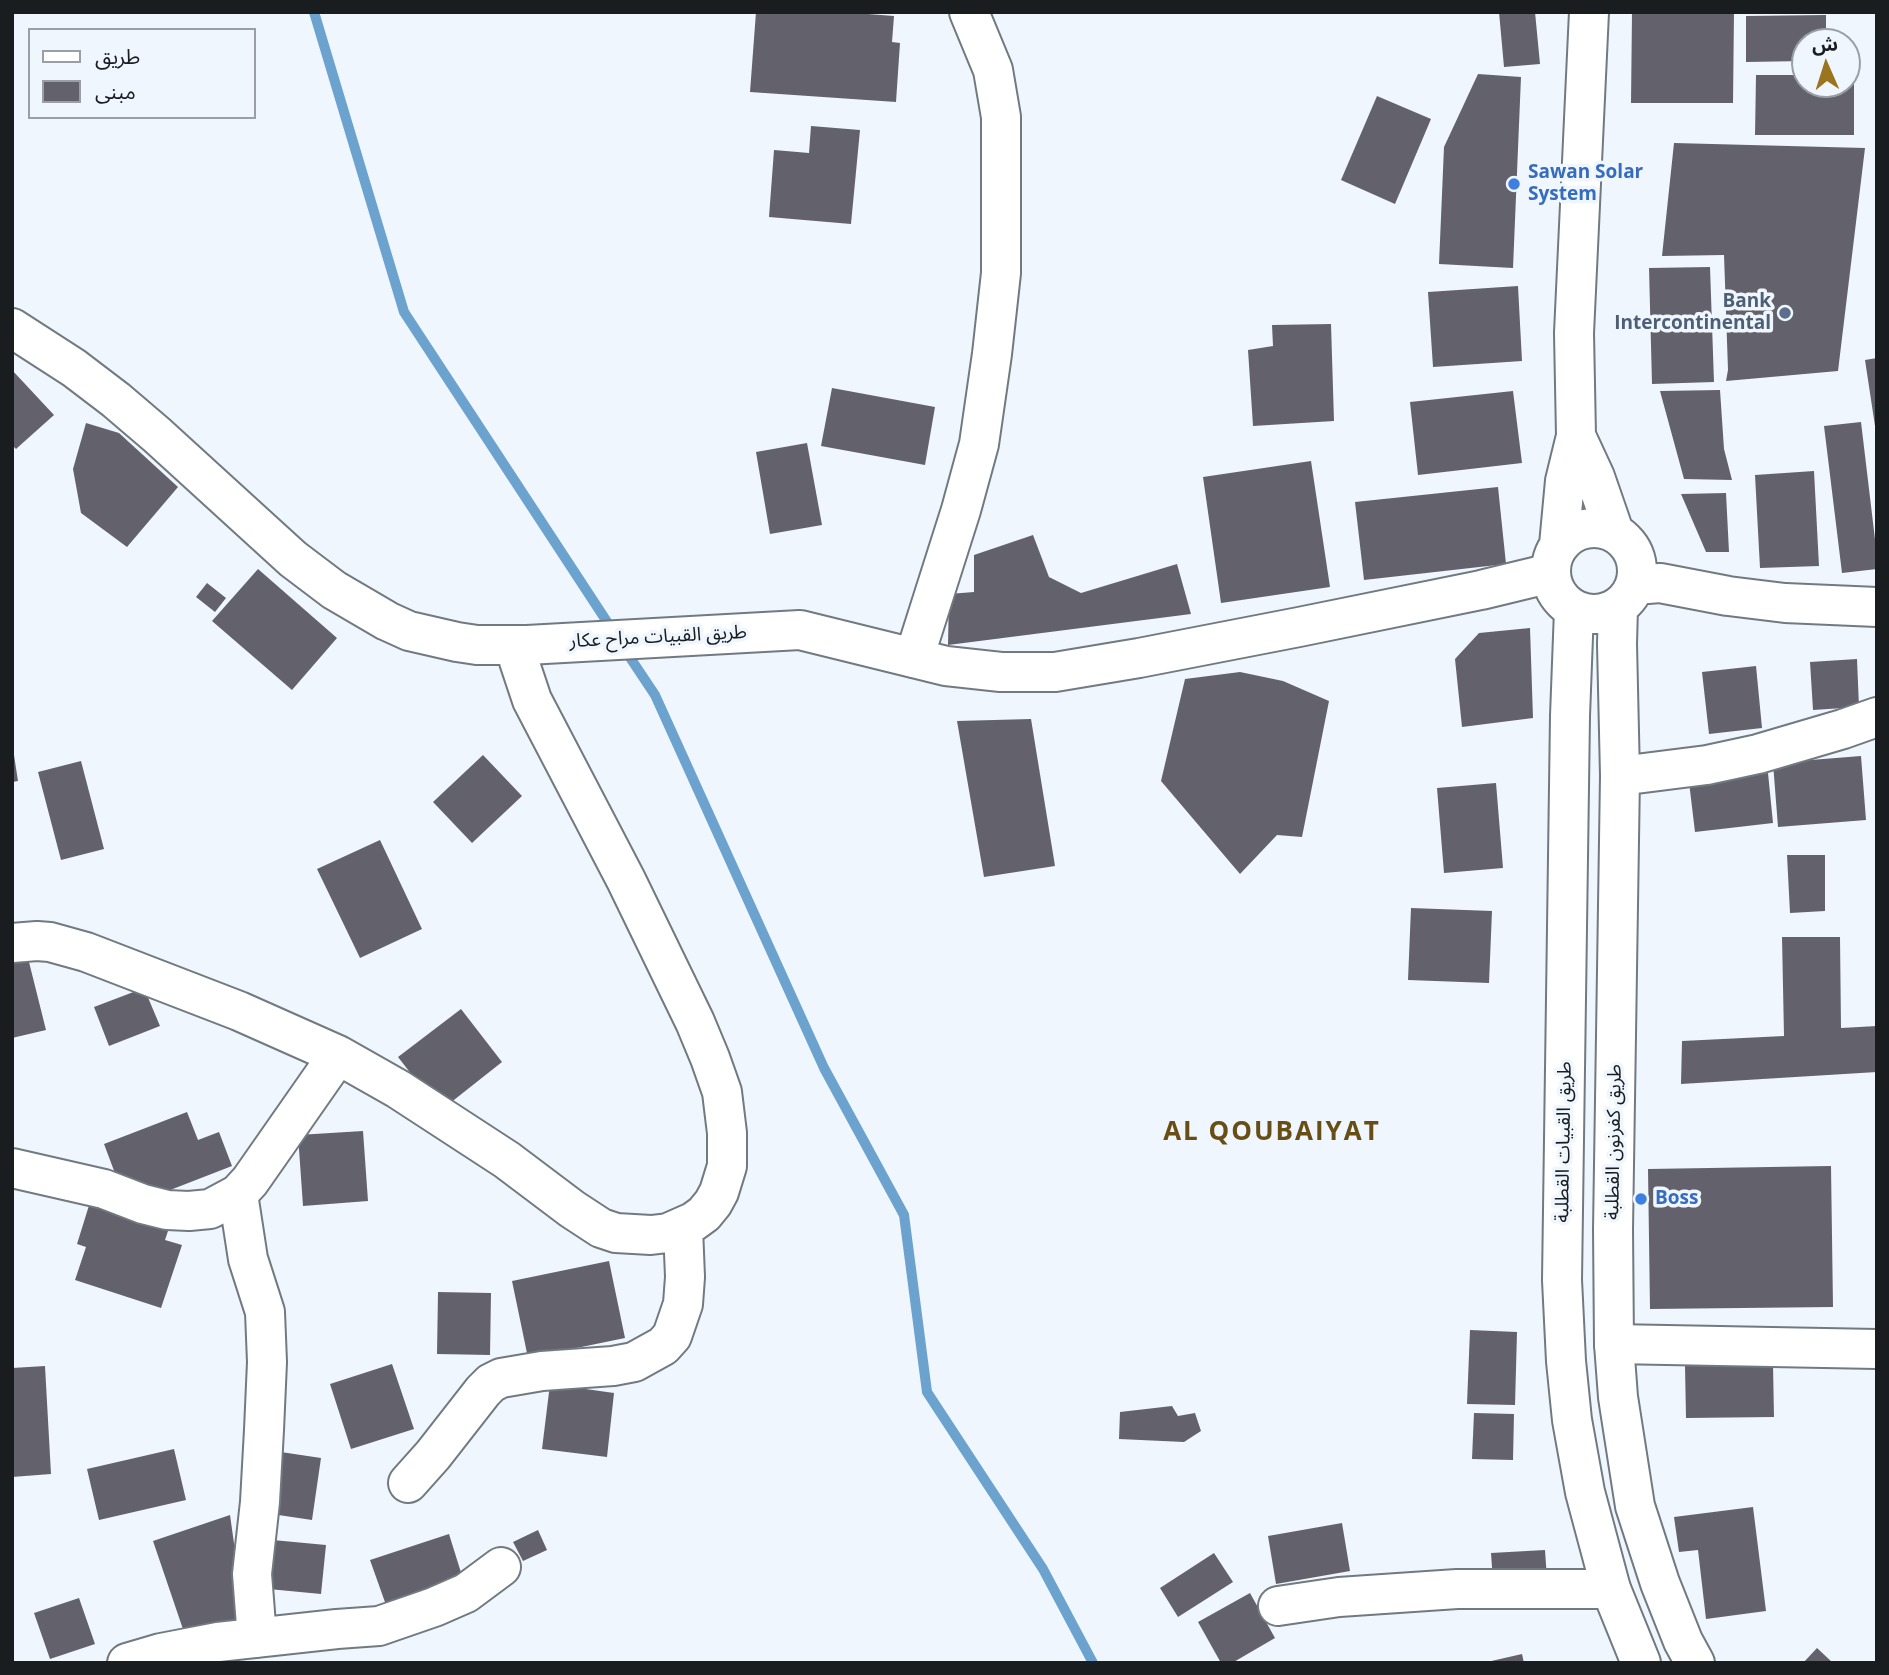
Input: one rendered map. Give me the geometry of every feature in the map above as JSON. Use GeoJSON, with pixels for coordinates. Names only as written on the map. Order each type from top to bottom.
{"type":"FeatureCollection","features":[{"type":"Feature","properties":{"kind":"street"},"geometry":{"type":"LineString","coordinates":[[914,658],[979,444],[1001,273],[1001,117],[993,70],[969,12]]}},
{"type":"Feature","properties":{"kind":"street"},"geometry":{"type":"LineString","coordinates":[[1589,12],[1574,333],[1576,436],[1565,481],[1554,588],[1562,600],[1574,610],[1589,614],[1604,613],[1627,596],[1660,583],[1785,603],[1877,607]]}},
{"type":"Feature","properties":{"kind":"street","name":"طريق القبيات مراح عكار"},"geometry":{"type":"LineString","coordinates":[[12,328],[74,368],[116,400],[293,559],[334,590],[387,621],[410,631],[477,645],[800,630],[946,666],[1027,673],[1055,672],[1246,638],[1481,590],[1555,559]]}},
{"type":"Feature","properties":{"kind":"street"},"geometry":{"type":"LineString","coordinates":[[1576,436],[1595,477],[1614,533]]}},
{"type":"Feature","properties":{"kind":"street"},"geometry":{"type":"LineString","coordinates":[[1555,559],[1571,535],[1584,529],[1599,528],[1614,533],[1626,542],[1635,555],[1638,570],[1627,596]]}},
{"type":"Feature","properties":{"kind":"street","name":"طريق كفرنون القطلبة"},"geometry":{"type":"LineString","coordinates":[[1627,596],[1617,645],[1620,776],[1613,1191],[1614,1345],[1628,1473],[1635,1506],[1660,1583],[1683,1642],[1695,1663]]}},
{"type":"Feature","properties":{"kind":"street","name":"طريق القبيات القطلبة"},"geometry":{"type":"LineString","coordinates":[[1574,610],[1570,716],[1562,1280],[1566,1361],[1572,1419],[1585,1492],[1611,1589],[1642,1663]]}},
{"type":"Feature","properties":{"kind":"street"},"geometry":{"type":"LineString","coordinates":[[12,943],[59,943],[97,956],[239,1011],[338,1055],[398,1089],[507,1160],[601,1228],[616,1233],[651,1235],[693,1223],[713,1203],[724,1179],[728,1148],[722,1092],[695,1022],[626,880],[531,700],[521,670],[521,645]]}},
{"type":"Feature","properties":{"kind":"street"},"geometry":{"type":"LineString","coordinates":[[1620,776],[1707,765],[1758,754],[1877,717]]}},
{"type":"Feature","properties":{"kind":"street"},"geometry":{"type":"LineString","coordinates":[[12,1168],[104,1189],[167,1210],[211,1209],[238,1194],[261,1167],[338,1055]]}},
{"type":"Feature","properties":{"kind":"street"},"geometry":{"type":"LineString","coordinates":[[238,1194],[248,1259],[265,1312],[267,1362],[264,1430],[253,1574],[262,1645]]}},
{"type":"Feature","properties":{"kind":"street"},"geometry":{"type":"LineString","coordinates":[[408,1483],[491,1383],[501,1378],[542,1371],[634,1362],[663,1346],[672,1336],[683,1304],[685,1278],[682,1228]]}},
{"type":"Feature","properties":{"kind":"street"},"geometry":{"type":"LineString","coordinates":[[1614,1345],[1877,1349]]}},
{"type":"Feature","properties":{"kind":"street"},"geometry":{"type":"LineString","coordinates":[[127,1663],[218,1642],[262,1645],[379,1626],[466,1593],[501,1567]]}},
{"type":"Feature","properties":{"kind":"street"},"geometry":{"type":"LineString","coordinates":[[1278,1606],[1339,1597],[1436,1590],[1611,1589]]}},
{"type":"Feature","properties":{"kind":"building"},"geometry":{"type":"Polygon","coordinates":[[[756,12],[842,12],[894,16],[892,42],[900,43],[896,102],[750,92],[756,12]]]}},
{"type":"Feature","properties":{"kind":"building"},"geometry":{"type":"Polygon","coordinates":[[[1499,12],[1535,12],[1540,64],[1504,67],[1499,12]]]}},
{"type":"Feature","properties":{"kind":"building"},"geometry":{"type":"Polygon","coordinates":[[[1632,12],[1734,12],[1733,103],[1631,103],[1632,12]]]}},
{"type":"Feature","properties":{"kind":"building"},"geometry":{"type":"Polygon","coordinates":[[[1826,15],[1826,28],[1791,28],[1791,61],[1746,62],[1746,16],[1826,15]]]}},
{"type":"Feature","properties":{"kind":"building"},"geometry":{"type":"Polygon","coordinates":[[[1478,74],[1521,77],[1513,268],[1439,264],[1444,147],[1478,74]]]}},
{"type":"Feature","properties":{"kind":"building"},"geometry":{"type":"Polygon","coordinates":[[[1756,75],[1791,75],[1791,98],[1854,98],[1854,135],[1755,135],[1756,75]]]}},
{"type":"Feature","properties":{"kind":"building"},"geometry":{"type":"Polygon","coordinates":[[[1377,96],[1431,119],[1395,204],[1341,180],[1377,96]]]}},
{"type":"Feature","properties":{"kind":"building"},"geometry":{"type":"Polygon","coordinates":[[[811,126],[860,130],[851,224],[769,217],[774,150],[809,153],[811,126]]]}},
{"type":"Feature","properties":{"kind":"building","name":"Bank Intercontinental"},"geometry":{"type":"Polygon","coordinates":[[[1674,143],[1865,148],[1838,371],[1726,381],[1728,370],[1724,255],[1662,256],[1674,143]]]}},
{"type":"Feature","properties":{"kind":"building"},"geometry":{"type":"Polygon","coordinates":[[[1710,267],[1714,382],[1652,384],[1649,268],[1710,267]]]}},
{"type":"Feature","properties":{"kind":"building"},"geometry":{"type":"Polygon","coordinates":[[[1518,286],[1522,361],[1433,367],[1428,292],[1518,286]]]}},
{"type":"Feature","properties":{"kind":"building"},"geometry":{"type":"Polygon","coordinates":[[[1331,324],[1334,421],[1253,426],[1248,350],[1273,346],[1272,325],[1331,324]]]}},
{"type":"Feature","properties":{"kind":"building"},"geometry":{"type":"Polygon","coordinates":[[[1877,358],[1877,426],[1875,426],[1865,360],[1877,358]]]}},
{"type":"Feature","properties":{"kind":"building"},"geometry":{"type":"Polygon","coordinates":[[[12,370],[54,415],[16,449],[12,445],[12,370]]]}},
{"type":"Feature","properties":{"kind":"building"},"geometry":{"type":"Polygon","coordinates":[[[832,388],[935,407],[925,465],[821,446],[832,388]]]}},
{"type":"Feature","properties":{"kind":"building"},"geometry":{"type":"Polygon","coordinates":[[[1720,390],[1724,449],[1732,480],[1684,479],[1660,391],[1720,390]]]}},
{"type":"Feature","properties":{"kind":"building"},"geometry":{"type":"Polygon","coordinates":[[[1513,391],[1522,463],[1418,475],[1410,402],[1513,391]]]}},
{"type":"Feature","properties":{"kind":"building"},"geometry":{"type":"Polygon","coordinates":[[[1861,422],[1877,569],[1842,573],[1824,426],[1861,422]]]}},
{"type":"Feature","properties":{"kind":"building"},"geometry":{"type":"Polygon","coordinates":[[[86,423],[119,433],[178,487],[127,547],[81,513],[73,469],[86,423]]]}},
{"type":"Feature","properties":{"kind":"building"},"geometry":{"type":"Polygon","coordinates":[[[807,443],[822,525],[770,534],[756,452],[807,443]]]}},
{"type":"Feature","properties":{"kind":"building"},"geometry":{"type":"Polygon","coordinates":[[[1311,461],[1330,587],[1221,603],[1203,477],[1311,461]]]}},
{"type":"Feature","properties":{"kind":"building"},"geometry":{"type":"Polygon","coordinates":[[[1814,471],[1819,566],[1760,568],[1755,475],[1814,471]]]}},
{"type":"Feature","properties":{"kind":"building"},"geometry":{"type":"Polygon","coordinates":[[[1498,487],[1506,564],[1364,580],[1355,502],[1498,487]]]}},
{"type":"Feature","properties":{"kind":"building"},"geometry":{"type":"Polygon","coordinates":[[[1726,493],[1729,552],[1706,552],[1681,494],[1726,493]]]}},
{"type":"Feature","properties":{"kind":"building"},"geometry":{"type":"Polygon","coordinates":[[[1033,535],[1049,577],[1081,593],[1177,564],[1191,614],[948,645],[949,594],[974,592],[974,555],[1033,535]]]}},
{"type":"Feature","properties":{"kind":"building"},"geometry":{"type":"Polygon","coordinates":[[[258,569],[337,638],[292,690],[212,621],[258,569]]]}},
{"type":"Feature","properties":{"kind":"building"},"geometry":{"type":"Polygon","coordinates":[[[207,583],[226,598],[215,612],[196,597],[207,583]]]}},
{"type":"Feature","properties":{"kind":"building"},"geometry":{"type":"Polygon","coordinates":[[[1530,628],[1533,718],[1462,727],[1455,659],[1479,633],[1530,628]]]}},
{"type":"Feature","properties":{"kind":"building"},"geometry":{"type":"Polygon","coordinates":[[[1857,659],[1859,707],[1813,710],[1810,662],[1857,659]]]}},
{"type":"Feature","properties":{"kind":"building"},"geometry":{"type":"Polygon","coordinates":[[[1756,666],[1762,728],[1709,734],[1702,672],[1756,666]]]}},
{"type":"Feature","properties":{"kind":"building"},"geometry":{"type":"Polygon","coordinates":[[[1240,672],[1283,681],[1329,701],[1302,837],[1277,835],[1240,874],[1161,781],[1185,679],[1240,672]]]}},
{"type":"Feature","properties":{"kind":"building"},"geometry":{"type":"Polygon","coordinates":[[[1031,719],[1055,866],[984,877],[957,721],[1031,719]]]}},
{"type":"Feature","properties":{"kind":"building"},"geometry":{"type":"Polygon","coordinates":[[[12,755],[18,781],[12,782],[12,755]]]}},
{"type":"Feature","properties":{"kind":"building"},"geometry":{"type":"Polygon","coordinates":[[[483,755],[522,796],[472,843],[433,802],[483,755]]]}},
{"type":"Feature","properties":{"kind":"building"},"geometry":{"type":"Polygon","coordinates":[[[1861,756],[1866,820],[1778,827],[1773,763],[1861,756]]]}},
{"type":"Feature","properties":{"kind":"building"},"geometry":{"type":"Polygon","coordinates":[[[81,761],[104,849],[61,860],[38,772],[81,761]]]}},
{"type":"Feature","properties":{"kind":"building"},"geometry":{"type":"Polygon","coordinates":[[[1768,773],[1773,823],[1695,832],[1689,782],[1768,773]]]}},
{"type":"Feature","properties":{"kind":"building"},"geometry":{"type":"Polygon","coordinates":[[[1496,783],[1503,868],[1444,873],[1437,788],[1496,783]]]}},
{"type":"Feature","properties":{"kind":"building"},"geometry":{"type":"Polygon","coordinates":[[[380,840],[422,929],[360,958],[317,869],[380,840]]]}},
{"type":"Feature","properties":{"kind":"building"},"geometry":{"type":"Polygon","coordinates":[[[1787,855],[1825,855],[1825,911],[1790,913],[1787,855]]]}},
{"type":"Feature","properties":{"kind":"building"},"geometry":{"type":"Polygon","coordinates":[[[1411,908],[1492,911],[1489,983],[1408,980],[1411,908]]]}},
{"type":"Feature","properties":{"kind":"building"},"geometry":{"type":"Polygon","coordinates":[[[1782,937],[1840,937],[1841,1028],[1877,1026],[1877,1072],[1681,1084],[1682,1041],[1784,1036],[1782,937]]]}},
{"type":"Feature","properties":{"kind":"building"},"geometry":{"type":"Polygon","coordinates":[[[28,958],[46,1030],[12,1038],[12,962],[28,958]]]}},
{"type":"Feature","properties":{"kind":"building"},"geometry":{"type":"Polygon","coordinates":[[[144,988],[160,1026],[109,1046],[94,1007],[144,988]]]}},
{"type":"Feature","properties":{"kind":"building"},"geometry":{"type":"Polygon","coordinates":[[[461,1009],[502,1062],[440,1111],[398,1057],[461,1009]]]}},
{"type":"Feature","properties":{"kind":"building"},"geometry":{"type":"Polygon","coordinates":[[[187,1112],[198,1140],[219,1132],[232,1166],[147,1199],[119,1184],[104,1144],[187,1112]]]}},
{"type":"Feature","properties":{"kind":"building"},"geometry":{"type":"Polygon","coordinates":[[[363,1131],[368,1201],[303,1206],[298,1135],[363,1131]]]}},
{"type":"Feature","properties":{"kind":"building"},"geometry":{"type":"Polygon","coordinates":[[[1831,1166],[1833,1307],[1650,1309],[1648,1169],[1831,1166]]]}},
{"type":"Feature","properties":{"kind":"building"},"geometry":{"type":"Polygon","coordinates":[[[91,1199],[170,1225],[165,1240],[182,1245],[161,1308],[75,1280],[86,1247],[77,1244],[91,1199]]]}},
{"type":"Feature","properties":{"kind":"building"},"geometry":{"type":"Polygon","coordinates":[[[609,1261],[625,1338],[528,1358],[512,1281],[609,1261]]]}},
{"type":"Feature","properties":{"kind":"building"},"geometry":{"type":"Polygon","coordinates":[[[438,1292],[491,1293],[490,1355],[437,1354],[438,1292]]]}},
{"type":"Feature","properties":{"kind":"building"},"geometry":{"type":"Polygon","coordinates":[[[1470,1330],[1517,1332],[1515,1405],[1467,1404],[1470,1330]]]}},
{"type":"Feature","properties":{"kind":"building"},"geometry":{"type":"Polygon","coordinates":[[[392,1364],[414,1429],[351,1449],[330,1384],[392,1364]]]}},
{"type":"Feature","properties":{"kind":"building"},"geometry":{"type":"Polygon","coordinates":[[[1773,1364],[1774,1417],[1686,1418],[1685,1366],[1773,1364]]]}},
{"type":"Feature","properties":{"kind":"building"},"geometry":{"type":"Polygon","coordinates":[[[45,1366],[51,1474],[12,1477],[12,1368],[45,1366]]]}},
{"type":"Feature","properties":{"kind":"building"},"geometry":{"type":"Polygon","coordinates":[[[550,1384],[614,1393],[607,1457],[542,1449],[550,1384]]]}},
{"type":"Feature","properties":{"kind":"building"},"geometry":{"type":"Polygon","coordinates":[[[1172,1406],[1178,1416],[1195,1413],[1201,1431],[1184,1442],[1119,1439],[1120,1412],[1172,1406]]]}},
{"type":"Feature","properties":{"kind":"building"},"geometry":{"type":"Polygon","coordinates":[[[1474,1413],[1514,1414],[1513,1460],[1472,1459],[1474,1413]]]}},
{"type":"Feature","properties":{"kind":"building"},"geometry":{"type":"Polygon","coordinates":[[[174,1449],[186,1500],[99,1520],[87,1469],[174,1449]]]}},
{"type":"Feature","properties":{"kind":"building"},"geometry":{"type":"Polygon","coordinates":[[[274,1451],[321,1458],[312,1520],[265,1513],[274,1451]]]}},
{"type":"Feature","properties":{"kind":"building"},"geometry":{"type":"Polygon","coordinates":[[[1753,1507],[1766,1611],[1706,1619],[1698,1550],[1679,1552],[1674,1517],[1753,1507]]]}},
{"type":"Feature","properties":{"kind":"building"},"geometry":{"type":"Polygon","coordinates":[[[230,1515],[245,1621],[186,1638],[153,1541],[230,1515]]]}},
{"type":"Feature","properties":{"kind":"building"},"geometry":{"type":"Polygon","coordinates":[[[1342,1523],[1350,1571],[1276,1584],[1268,1536],[1342,1523]]]}},
{"type":"Feature","properties":{"kind":"building"},"geometry":{"type":"Polygon","coordinates":[[[538,1530],[547,1550],[523,1561],[513,1542],[538,1530]]]}},
{"type":"Feature","properties":{"kind":"building"},"geometry":{"type":"Polygon","coordinates":[[[449,1534],[463,1579],[386,1605],[370,1560],[449,1534]]]}},
{"type":"Feature","properties":{"kind":"building"},"geometry":{"type":"Polygon","coordinates":[[[262,1539],[326,1545],[321,1594],[258,1588],[262,1539]]]}},
{"type":"Feature","properties":{"kind":"building"},"geometry":{"type":"Polygon","coordinates":[[[1545,1550],[1547,1579],[1493,1582],[1491,1553],[1545,1550]]]}},
{"type":"Feature","properties":{"kind":"building"},"geometry":{"type":"Polygon","coordinates":[[[1214,1553],[1233,1582],[1178,1617],[1160,1588],[1214,1553]]]}},
{"type":"Feature","properties":{"kind":"building"},"geometry":{"type":"Polygon","coordinates":[[[1250,1593],[1275,1638],[1232,1663],[1221,1663],[1198,1622],[1250,1593]]]}},
{"type":"Feature","properties":{"kind":"building"},"geometry":{"type":"Polygon","coordinates":[[[79,1598],[95,1644],[50,1659],[34,1613],[79,1598]]]}},
{"type":"Feature","properties":{"kind":"building"},"geometry":{"type":"Polygon","coordinates":[[[1817,1648],[1833,1663],[1803,1663],[1817,1648]]]}},
{"type":"Feature","properties":{"kind":"building"},"geometry":{"type":"Polygon","coordinates":[[[1522,1654],[1524,1663],[1487,1662],[1522,1654]]]}},
{"type":"Feature","properties":{"kind":"waterway"},"geometry":{"type":"LineString","coordinates":[[314,12],[404,312],[615,634]]}},
{"type":"Feature","properties":{"kind":"waterway"},"geometry":{"type":"LineString","coordinates":[[623,647],[655,695],[824,1068],[904,1215],[927,1392],[1043,1569],[1093,1663]]}},
{"type":"Feature","properties":{"kind":"place","name":"Sawan Solar System"},"geometry":{"type":"Point","coordinates":[1514,184]}},
{"type":"Feature","properties":{"kind":"place","name":"Bank Intercontinental"},"geometry":{"type":"Point","coordinates":[1785,313]}},
{"type":"Feature","properties":{"kind":"place","name":"Boss"},"geometry":{"type":"Point","coordinates":[1641,1199]}},
{"type":"Feature","properties":{"kind":"district","name":"AL QOUBAIYAT"},"geometry":{"type":"Point","coordinates":[1272,1133]}}]}
